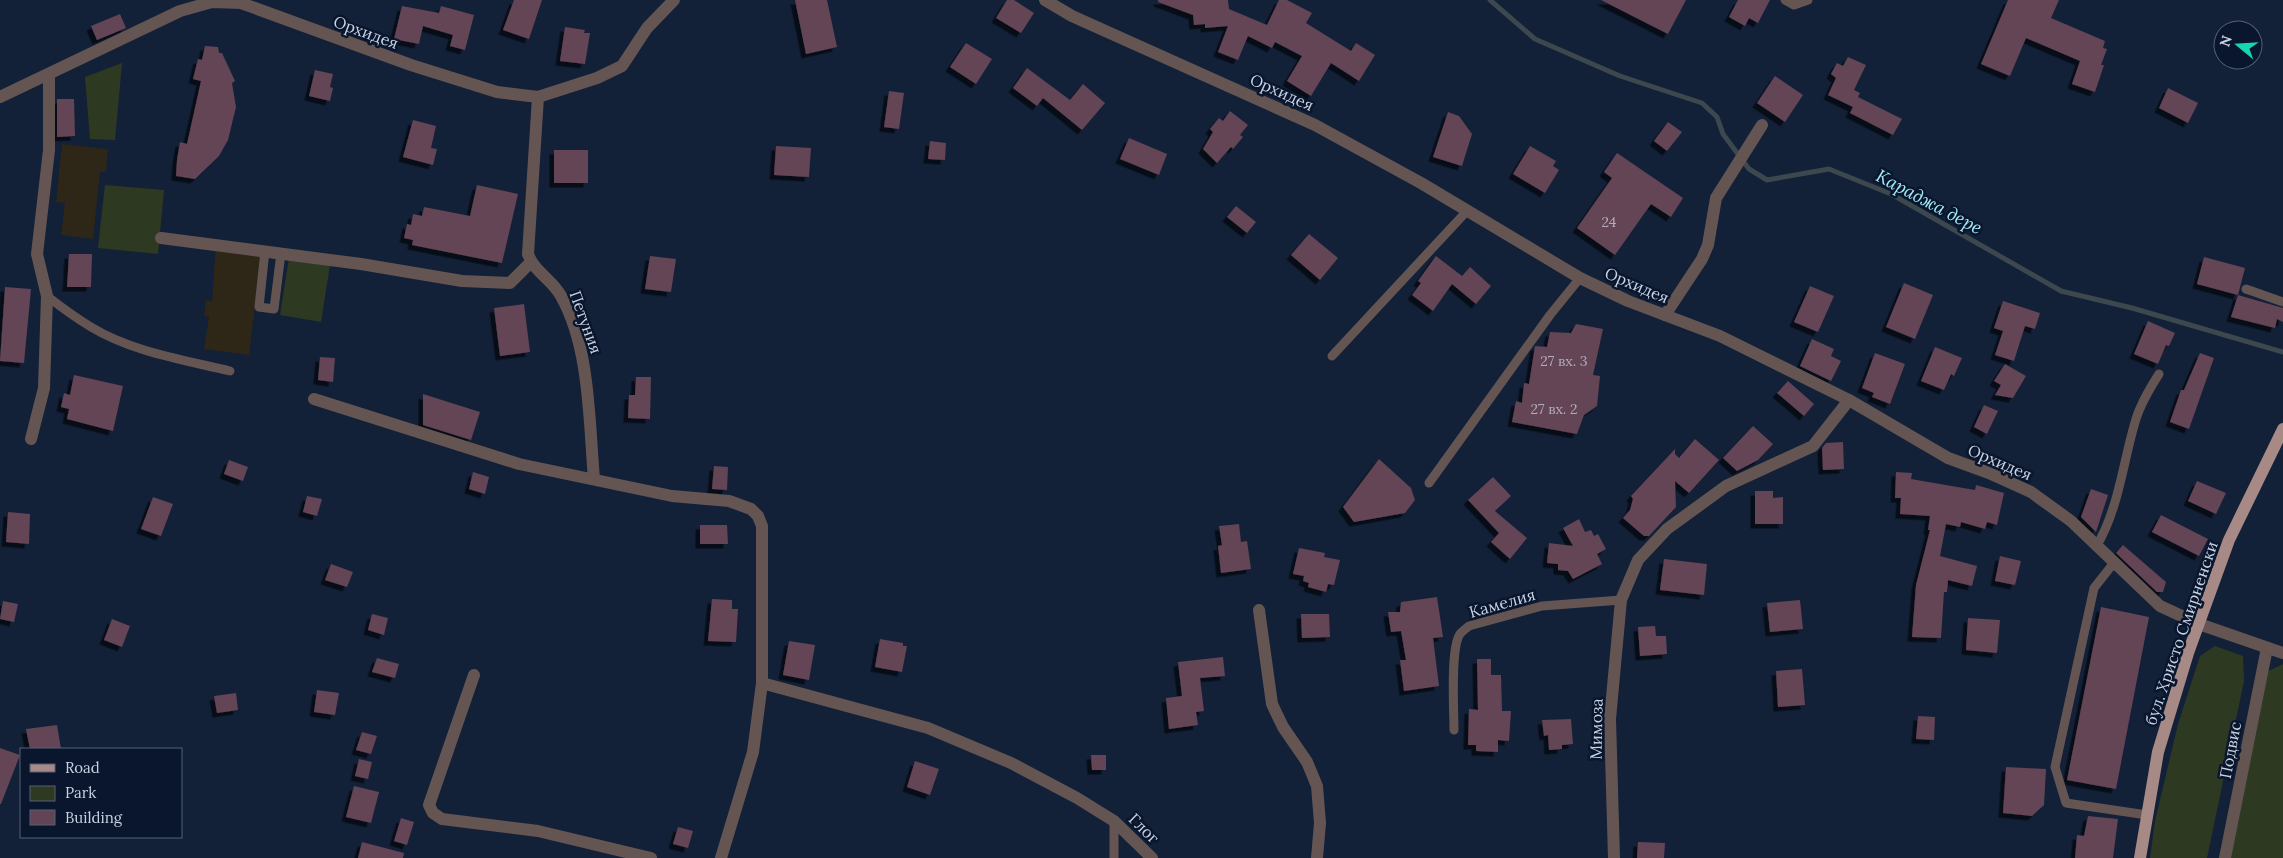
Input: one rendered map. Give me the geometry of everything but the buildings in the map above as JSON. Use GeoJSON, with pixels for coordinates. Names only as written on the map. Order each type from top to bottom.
{"type":"FeatureCollection","features":[{"type":"Feature","properties":{"kind":"main road","name":"бул. Христо Смирненски"},"geometry":{"type":"LineString","coordinates":[[2140,858],[2146,815],[2163,734],[2199,624],[2230,540],[2283,429]]}},
{"type":"Feature","properties":{"kind":"street","name":"Орхидея"},"geometry":{"type":"LineString","coordinates":[[0,96],[48,75],[180,11],[212,2],[241,3],[411,65],[497,92],[538,97],[597,78],[622,66],[647,28],[674,0]]}},
{"type":"Feature","properties":{"kind":"street","name":"Орхидея"},"geometry":{"type":"LineString","coordinates":[[1044,0],[1072,16],[1315,125],[1421,183],[1466,212],[1580,278],[1665,315],[1720,336],[1849,400],[1948,458],[1989,473],[2031,492],[2071,521],[2113,564],[2160,606],[2199,624]]}},
{"type":"Feature","properties":{"kind":"street"},"geometry":{"type":"LineString","coordinates":[[31,439],[44,388],[47,296],[37,254],[49,150],[48,75]]}},
{"type":"Feature","properties":{"kind":"street"},"geometry":{"type":"LineString","coordinates":[[161,238],[281,253],[462,281],[510,283],[531,262],[528,244],[538,97]]}},
{"type":"Feature","properties":{"kind":"street"},"geometry":{"type":"LineString","coordinates":[[1665,315],[1702,259],[1708,245],[1716,198],[1762,125]]}},
{"type":"Feature","properties":{"kind":"street","name":"Петуния"},"geometry":{"type":"LineString","coordinates":[[531,262],[561,295],[583,354],[594,479]]}},
{"type":"Feature","properties":{"kind":"street"},"geometry":{"type":"LineString","coordinates":[[314,399],[519,464],[672,496],[729,501],[751,509],[758,516],[762,526],[762,683],[752,752],[721,858]]}},
{"type":"Feature","properties":{"kind":"street","name":"Мимоза"},"geometry":{"type":"LineString","coordinates":[[1614,858],[1610,719],[1621,600],[1638,560],[1667,529],[1726,486],[1813,446],[1849,400]]}},
{"type":"Feature","properties":{"kind":"street"},"geometry":{"type":"LineString","coordinates":[[1259,610],[1272,704],[1283,727],[1307,762],[1317,786],[1320,823],[1317,858]]}},
{"type":"Feature","properties":{"kind":"street"},"geometry":{"type":"LineString","coordinates":[[2199,624],[2283,653]]}},
{"type":"Feature","properties":{"kind":"street","name":"Подвис"},"geometry":{"type":"LineString","coordinates":[[2225,858],[2267,648]]}},
{"type":"Feature","properties":{"kind":"street"},"geometry":{"type":"LineString","coordinates":[[474,675],[429,805],[433,813],[442,819],[538,831],[651,858]]}},
{"type":"Feature","properties":{"kind":"street","name":"Глог"},"geometry":{"type":"LineString","coordinates":[[762,683],[928,728],[1011,763],[1077,798],[1114,821],[1152,858]]}},
{"type":"Feature","properties":{"kind":"lane"},"geometry":{"type":"LineString","coordinates":[[1785,0],[1799,4],[1808,0]]}},
{"type":"Feature","properties":{"kind":"lane"},"geometry":{"type":"LineString","coordinates":[[1332,356],[1466,212]]}},
{"type":"Feature","properties":{"kind":"lane"},"geometry":{"type":"LineString","coordinates":[[265,251],[258,307],[274,309],[281,253]]}},
{"type":"Feature","properties":{"kind":"lane"},"geometry":{"type":"LineString","coordinates":[[1429,483],[1550,315],[1580,278]]}},
{"type":"Feature","properties":{"kind":"lane"},"geometry":{"type":"LineString","coordinates":[[2246,289],[2283,302]]}},
{"type":"Feature","properties":{"kind":"lane"},"geometry":{"type":"LineString","coordinates":[[47,296],[92,328],[110,336],[146,349],[230,371]]}},
{"type":"Feature","properties":{"kind":"lane"},"geometry":{"type":"LineString","coordinates":[[2096,547],[2103,536],[2121,481],[2136,417],[2148,390],[2159,374]]}},
{"type":"Feature","properties":{"kind":"lane"},"geometry":{"type":"LineString","coordinates":[[2113,564],[2094,588],[2055,767],[2066,802],[2146,815]]}},
{"type":"Feature","properties":{"kind":"lane","name":"Камелия"},"geometry":{"type":"LineString","coordinates":[[1454,730],[1453,694],[1456,644],[1460,634],[1469,626],[1542,606],[1621,600]]}},
{"type":"Feature","properties":{"kind":"lane"},"geometry":{"type":"LineString","coordinates":[[1114,821],[1114,858]]}},
{"type":"Feature","properties":{"kind":"shaded area"},"geometry":{"type":"Polygon","coordinates":[[[62,144],[108,149],[106,172],[100,172],[93,239],[61,235],[65,203],[56,202],[62,144]]]}},
{"type":"Feature","properties":{"kind":"shaded area"},"geometry":{"type":"Polygon","coordinates":[[[216,244],[262,250],[249,355],[204,349],[209,317],[204,316],[206,300],[212,301],[216,244]]]}},
{"type":"Feature","properties":{"kind":"green space"},"geometry":{"type":"Polygon","coordinates":[[[122,63],[115,140],[90,139],[85,77],[122,63]]]}},
{"type":"Feature","properties":{"kind":"green space"},"geometry":{"type":"Polygon","coordinates":[[[105,185],[164,190],[158,254],[98,248],[105,185]]]}},
{"type":"Feature","properties":{"kind":"green space"},"geometry":{"type":"Polygon","coordinates":[[[289,258],[330,265],[321,322],[280,315],[289,258]]]}},
{"type":"Feature","properties":{"kind":"green space"},"geometry":{"type":"Polygon","coordinates":[[[2215,646],[2243,656],[2244,681],[2207,858],[2150,858],[2155,821],[2178,724],[2200,656],[2215,646]]]}},
{"type":"Feature","properties":{"kind":"green space"},"geometry":{"type":"Polygon","coordinates":[[[2283,664],[2283,858],[2225,858],[2262,674],[2283,664]]]}},
{"type":"Feature","properties":{"kind":"waterway","name":"Караджа дере"},"geometry":{"type":"LineString","coordinates":[[1490,0],[1535,39],[1620,76],[1702,103],[1717,117],[1723,134],[1749,169],[1767,180],[1829,169],[1891,194],[2061,291],[2132,308],[2283,352]]}}]}
